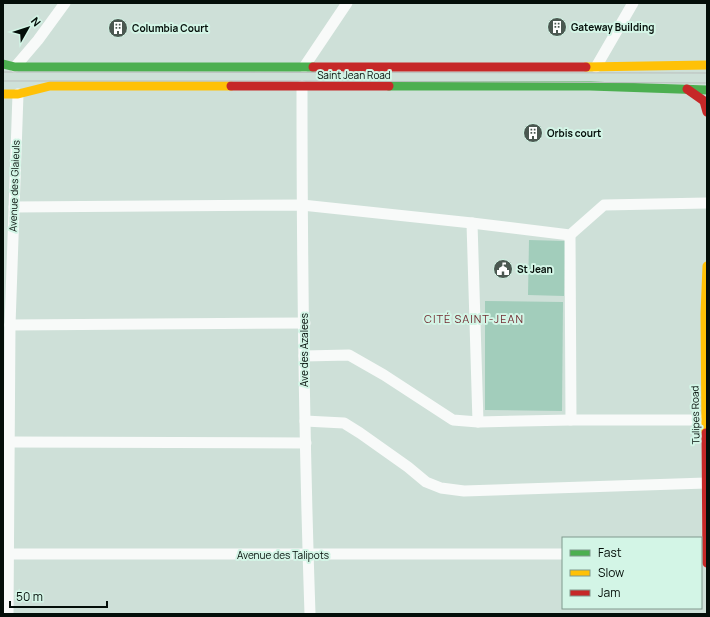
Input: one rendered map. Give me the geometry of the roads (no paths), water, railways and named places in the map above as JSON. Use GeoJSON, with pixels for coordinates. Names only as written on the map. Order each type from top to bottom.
{"type":"FeatureCollection","features":[{"type":"Feature","properties":{"kind":"main road","name":"Saint Jean Road"},"geometry":{"type":"LineString","coordinates":[[3,64],[15,67],[596,67],[707,65]]}},
{"type":"Feature","properties":{"kind":"main road","name":"Saint Jean Road"},"geometry":{"type":"LineString","coordinates":[[3,94],[18,94],[50,86],[590,86],[687,88],[707,90]]}},
{"type":"Feature","properties":{"kind":"main road"},"geometry":{"type":"LineString","coordinates":[[687,88],[704,101],[707,112]]}},
{"type":"Feature","properties":{"kind":"main road","name":"Tulipes Road"},"geometry":{"type":"LineString","coordinates":[[705,557],[707,266]]}},
{"type":"Feature","properties":{"kind":"street"},"geometry":{"type":"LineString","coordinates":[[15,67],[38,40],[65,3]]}},
{"type":"Feature","properties":{"kind":"street"},"geometry":{"type":"LineString","coordinates":[[304,66],[347,3]]}},
{"type":"Feature","properties":{"kind":"street"},"geometry":{"type":"LineString","coordinates":[[596,67],[633,3]]}},
{"type":"Feature","properties":{"kind":"street","name":"Ave des Azalees"},"geometry":{"type":"LineString","coordinates":[[302,86],[304,356],[310,614]]}},
{"type":"Feature","properties":{"kind":"street","name":"Avenue des Glaieuls"},"geometry":{"type":"LineString","coordinates":[[8,614],[6,554],[10,442],[6,397],[10,325],[8,249],[14,206],[18,94]]}},
{"type":"Feature","properties":{"kind":"street"},"geometry":{"type":"LineString","coordinates":[[14,206],[302,206],[472,223],[570,235],[604,205],[707,203]]}},
{"type":"Feature","properties":{"kind":"street"},"geometry":{"type":"LineString","coordinates":[[472,223],[478,422]]}},
{"type":"Feature","properties":{"kind":"street"},"geometry":{"type":"LineString","coordinates":[[570,235],[571,420]]}},
{"type":"Feature","properties":{"kind":"street"},"geometry":{"type":"LineString","coordinates":[[10,325],[304,323]]}},
{"type":"Feature","properties":{"kind":"street"},"geometry":{"type":"LineString","coordinates":[[304,356],[349,355],[384,375],[453,420],[478,422],[706,420]]}},
{"type":"Feature","properties":{"kind":"street"},"geometry":{"type":"LineString","coordinates":[[305,422],[344,423],[408,467],[426,482],[441,488],[464,491],[706,483]]}},
{"type":"Feature","properties":{"kind":"street"},"geometry":{"type":"LineString","coordinates":[[10,442],[306,443]]}},
{"type":"Feature","properties":{"kind":"street","name":"Avenue des Talipots"},"geometry":{"type":"LineString","coordinates":[[6,554],[562,554]]}},
{"type":"Feature","properties":{"kind":"tram line"},"geometry":{"type":"LineString","coordinates":[[3,72],[707,73]]}},
{"type":"Feature","properties":{"kind":"tram line"},"geometry":{"type":"LineString","coordinates":[[3,81],[707,83]]}},
{"type":"Feature","properties":{"kind":"place","name":"Gateway Building"},"geometry":{"type":"Point","coordinates":[557,27]}},
{"type":"Feature","properties":{"kind":"place","name":"Columbia Court"},"geometry":{"type":"Point","coordinates":[118,28]}},
{"type":"Feature","properties":{"kind":"place","name":"Orbis court"},"geometry":{"type":"Point","coordinates":[533,133]}},
{"type":"Feature","properties":{"kind":"place","name":"St Jean"},"geometry":{"type":"Point","coordinates":[503,269]}},
{"type":"Feature","properties":{"kind":"district","name":"CITÉ SAINT-JEAN"},"geometry":{"type":"Point","coordinates":[474,318]}}]}
